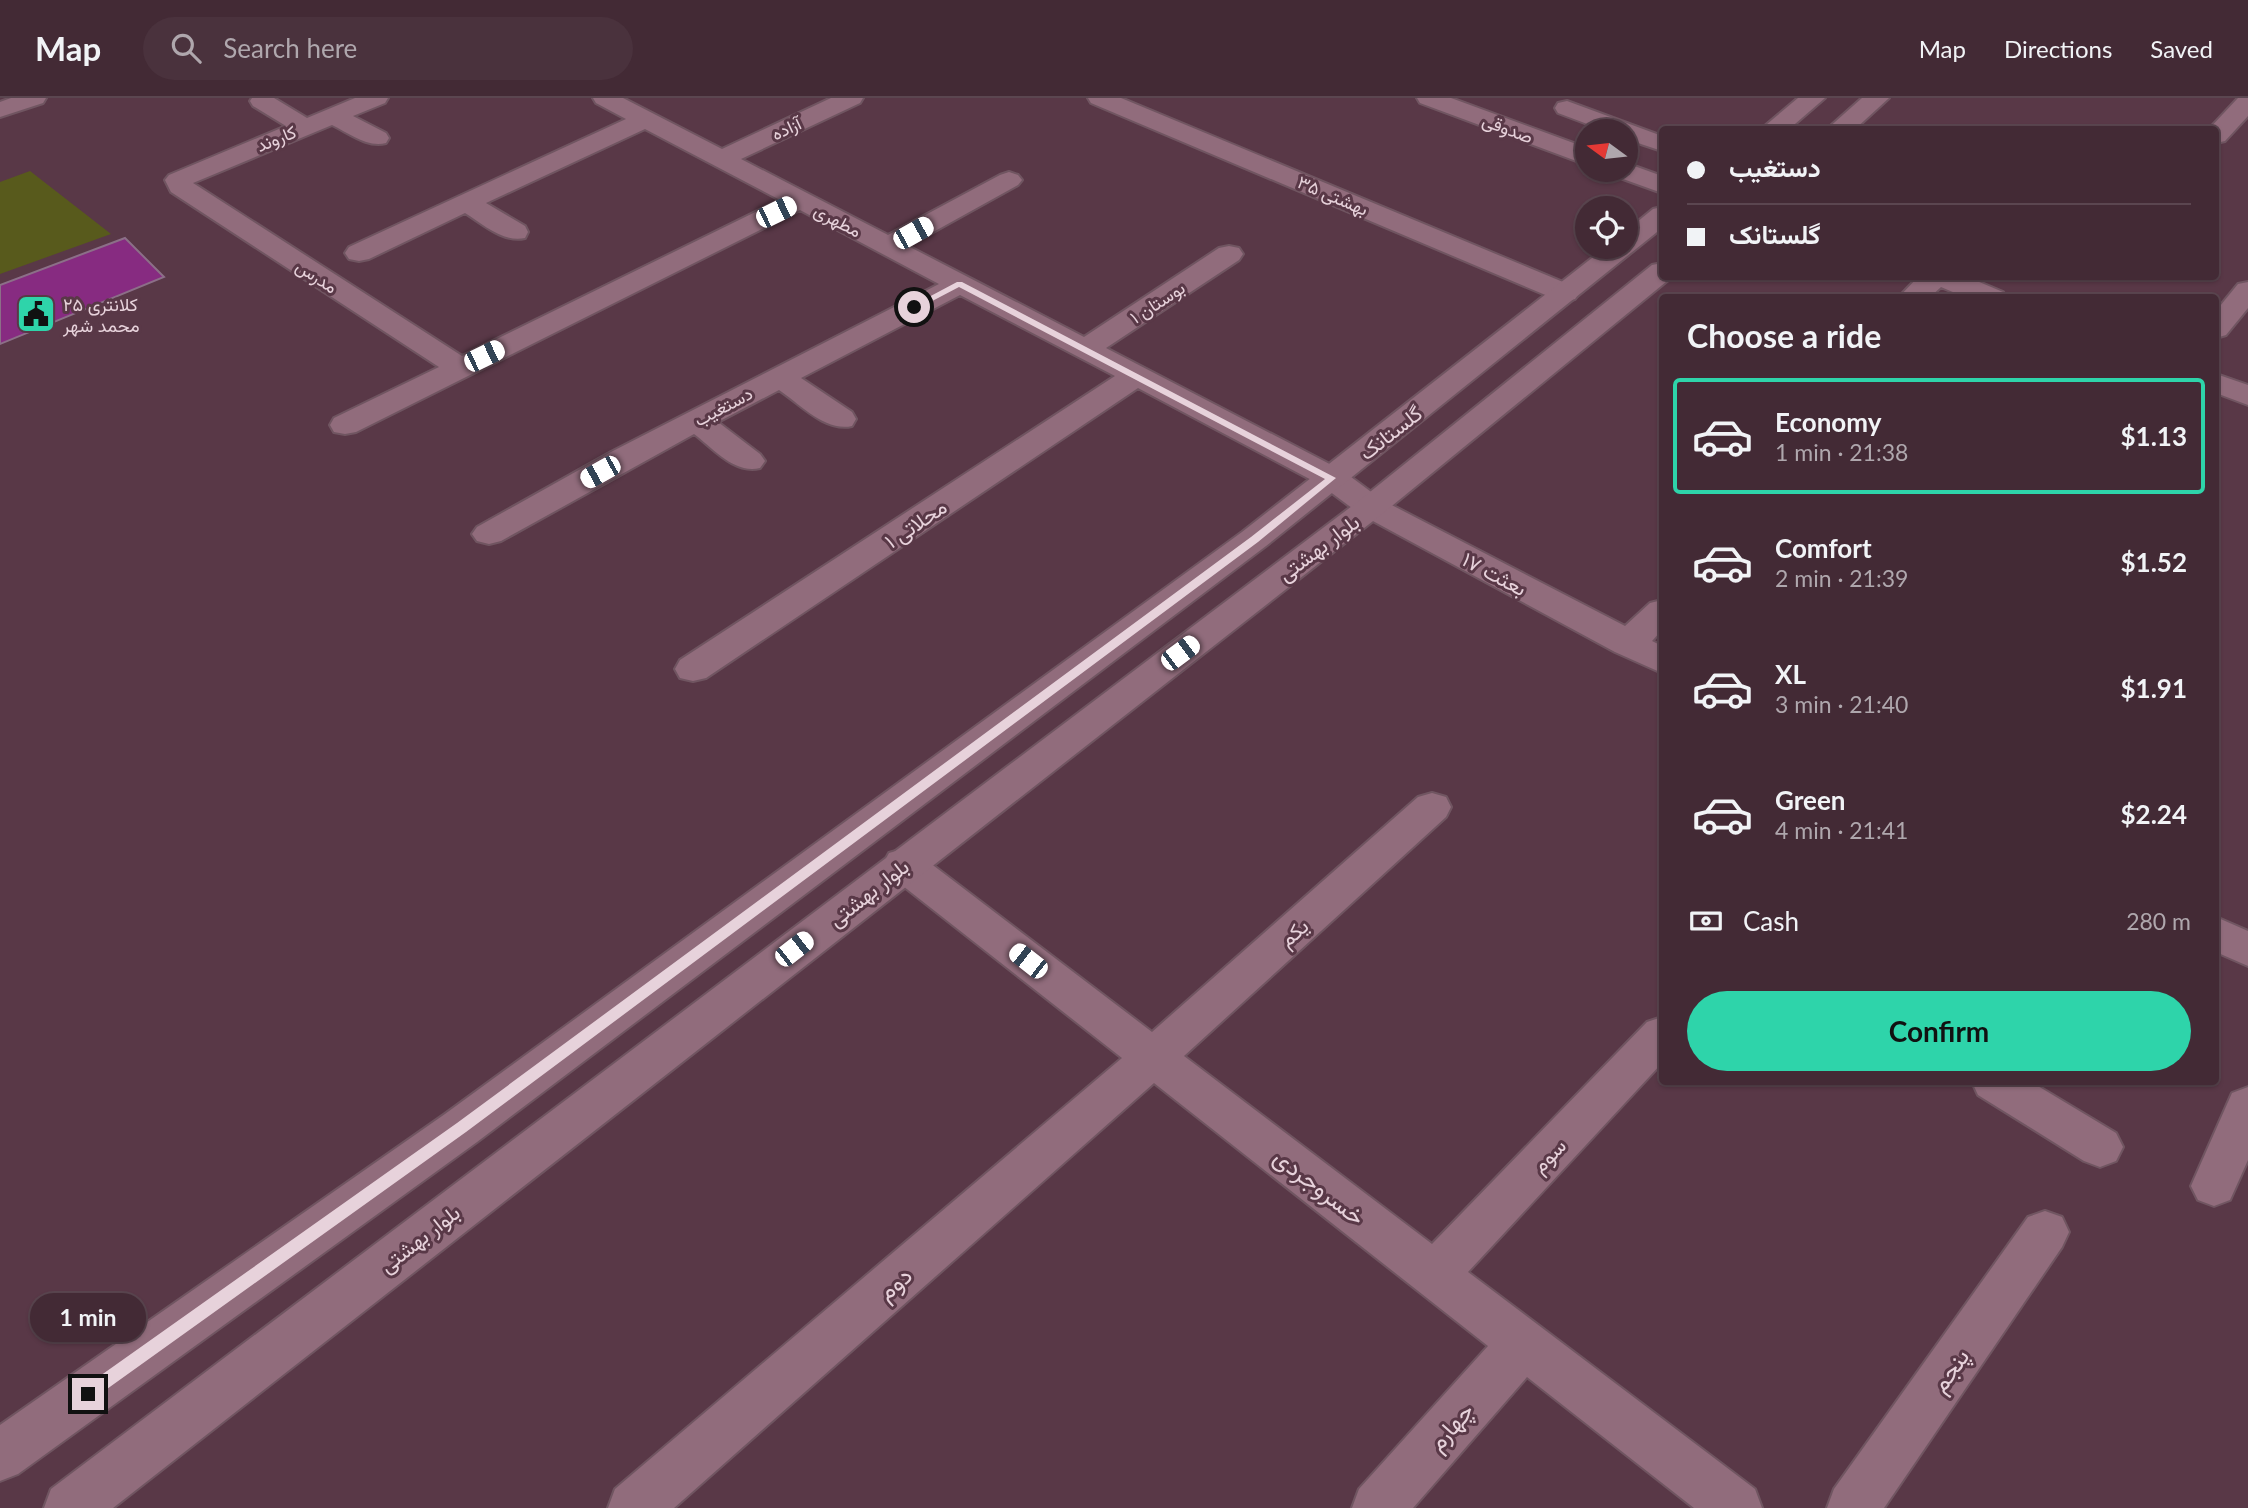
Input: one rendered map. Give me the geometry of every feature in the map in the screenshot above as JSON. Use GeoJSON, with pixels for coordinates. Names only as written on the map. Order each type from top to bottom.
{"type":"FeatureCollection","features":[{"type":"Feature","properties":{"kind":"street"},"geometry":{"type":"LineString","coordinates":[[0,110],[34,98]]}},
{"type":"Feature","properties":{"kind":"street","name":"کاروند"},"geometry":{"type":"LineString","coordinates":[[178,180],[376,98]]}},
{"type":"Feature","properties":{"kind":"street","name":"مطهری"},"geometry":{"type":"LineString","coordinates":[[605,98],[1332,478]]}},
{"type":"Feature","properties":{"kind":"street","name":"آزاده"},"geometry":{"type":"LineString","coordinates":[[721,159],[851,98]]}},
{"type":"Feature","properties":{"kind":"street","name":"بهشتی ۳۵"},"geometry":{"type":"LineString","coordinates":[[1100,98],[1565,293]]}},
{"type":"Feature","properties":{"kind":"street","name":"صدوقی"},"geometry":{"type":"LineString","coordinates":[[1429,98],[1575,153]]}},
{"type":"Feature","properties":{"kind":"street"},"geometry":{"type":"LineString","coordinates":[[1464,111],[1486,98]]}},
{"type":"Feature","properties":{"kind":"street"},"geometry":{"type":"LineString","coordinates":[[1777,126],[1813,98]]}},
{"type":"Feature","properties":{"kind":"street"},"geometry":{"type":"LineString","coordinates":[[1843,126],[1877,98]]}},
{"type":"Feature","properties":{"kind":"street"},"geometry":{"type":"LineString","coordinates":[[262,101],[303,127]]}},
{"type":"Feature","properties":{"kind":"street"},"geometry":{"type":"LineString","coordinates":[[2219,133],[2248,102]]}},
{"type":"Feature","properties":{"kind":"street"},"geometry":{"type":"LineString","coordinates":[[1567,108],[1659,143]]}},
{"type":"Feature","properties":{"kind":"street"},"geometry":{"type":"LineString","coordinates":[[332,116],[377,138]]}},
{"type":"Feature","properties":{"kind":"street"},"geometry":{"type":"LineString","coordinates":[[359,253],[646,119]]}},
{"type":"Feature","properties":{"kind":"street"},"geometry":{"type":"LineString","coordinates":[[1638,177],[1659,185]]}},
{"type":"Feature","properties":{"kind":"street","name":"مدرس"},"geometry":{"type":"LineString","coordinates":[[178,180],[180,186],[460,368]]}},
{"type":"Feature","properties":{"kind":"street"},"geometry":{"type":"LineString","coordinates":[[888,246],[1009,180]]}},
{"type":"Feature","properties":{"kind":"street"},"geometry":{"type":"LineString","coordinates":[[345,425],[800,200]]}},
{"type":"Feature","properties":{"kind":"street"},"geometry":{"type":"LineString","coordinates":[[467,203],[515,232]]}},
{"type":"Feature","properties":{"kind":"street","name":"گلستانک"},"geometry":{"type":"LineString","coordinates":[[1638,235],[1659,217]]}},
{"type":"Feature","properties":{"kind":"street","name":"بوستان ۱"},"geometry":{"type":"LineString","coordinates":[[1085,349],[1229,254]]}},
{"type":"Feature","properties":{"kind":"street","name":"گلستانک"},"geometry":{"type":"LineString","coordinates":[[0,1456],[461,1128],[1254,540],[1608,259]]}},
{"type":"Feature","properties":{"kind":"street","name":"بلوار بهشتی"},"geometry":{"type":"LineString","coordinates":[[70,1508],[903,864],[1371,507],[1659,273]]}},
{"type":"Feature","properties":{"kind":"street"},"geometry":{"type":"LineString","coordinates":[[1917,294],[1933,280]]}},
{"type":"Feature","properties":{"kind":"street"},"geometry":{"type":"LineString","coordinates":[[1948,280],[1983,294]]}},
{"type":"Feature","properties":{"kind":"street","name":"دستغیب"},"geometry":{"type":"LineString","coordinates":[[489,534],[696,420],[960,284]]}},
{"type":"Feature","properties":{"kind":"street"},"geometry":{"type":"LineString","coordinates":[[2219,325],[2248,290]]}},
{"type":"Feature","properties":{"kind":"street"},"geometry":{"type":"LineString","coordinates":[[779,376],[841,419]]}},
{"type":"Feature","properties":{"kind":"street","name":"محلاتی ۱"},"geometry":{"type":"LineString","coordinates":[[693,669],[1136,376]]}},
{"type":"Feature","properties":{"kind":"street"},"geometry":{"type":"LineString","coordinates":[[2219,384],[2248,396]]}},
{"type":"Feature","properties":{"kind":"street"},"geometry":{"type":"LineString","coordinates":[[696,420],[750,461]]}},
{"type":"Feature","properties":{"kind":"street","name":"بعثت ۱۷"},"geometry":{"type":"LineString","coordinates":[[1332,478],[1371,507],[1659,660]]}},
{"type":"Feature","properties":{"kind":"street"},"geometry":{"type":"LineString","coordinates":[[1627,645],[1659,614]]}},
{"type":"Feature","properties":{"kind":"street","name":"یکم"},"geometry":{"type":"LineString","coordinates":[[1153,1058],[1432,807]]}},
{"type":"Feature","properties":{"kind":"street","name":"خسروجردی"},"geometry":{"type":"LineString","coordinates":[[903,864],[1736,1508]]}},
{"type":"Feature","properties":{"kind":"street"},"geometry":{"type":"LineString","coordinates":[[2219,935],[2248,950]]}},
{"type":"Feature","properties":{"kind":"street","name":"سوم"},"geometry":{"type":"LineString","coordinates":[[1434,1275],[1659,1038]]}},
{"type":"Feature","properties":{"kind":"street","name":"دوم"},"geometry":{"type":"LineString","coordinates":[[634,1508],[1153,1058]]}},
{"type":"Feature","properties":{"kind":"street"},"geometry":{"type":"LineString","coordinates":[[1999,1085],[2100,1147]]}},
{"type":"Feature","properties":{"kind":"street"},"geometry":{"type":"LineString","coordinates":[[2214,1186],[2248,1106]]}},
{"type":"Feature","properties":{"kind":"street","name":"پنجم"},"geometry":{"type":"LineString","coordinates":[[1853,1508],[2045,1232]]}},
{"type":"Feature","properties":{"kind":"street","name":"چهارم"},"geometry":{"type":"LineString","coordinates":[[1378,1508],[1523,1344]]}},
{"type":"Feature","properties":{"kind":"shaded area"},"geometry":{"type":"Polygon","coordinates":[[[30,171],[111,234],[0,274],[0,182],[30,171]]]}},
{"type":"Feature","properties":{"kind":"building","name":"کلانتری ۲۵ محمد شهر"},"geometry":{"type":"Polygon","coordinates":[[[125,238],[164,277],[0,344],[0,285],[125,238]]]}},
{"type":"Feature","properties":{"kind":"place","name":"کلانتری ۲۵ محمد شهر"},"geometry":{"type":"Point","coordinates":[36,314]}},
{"type":"Feature","properties":{"kind":"route"},"geometry":{"type":"LineString","coordinates":[[88,1394],[461,1128],[1254,540],[1332,478],[960,284],[914,307]]}}]}
